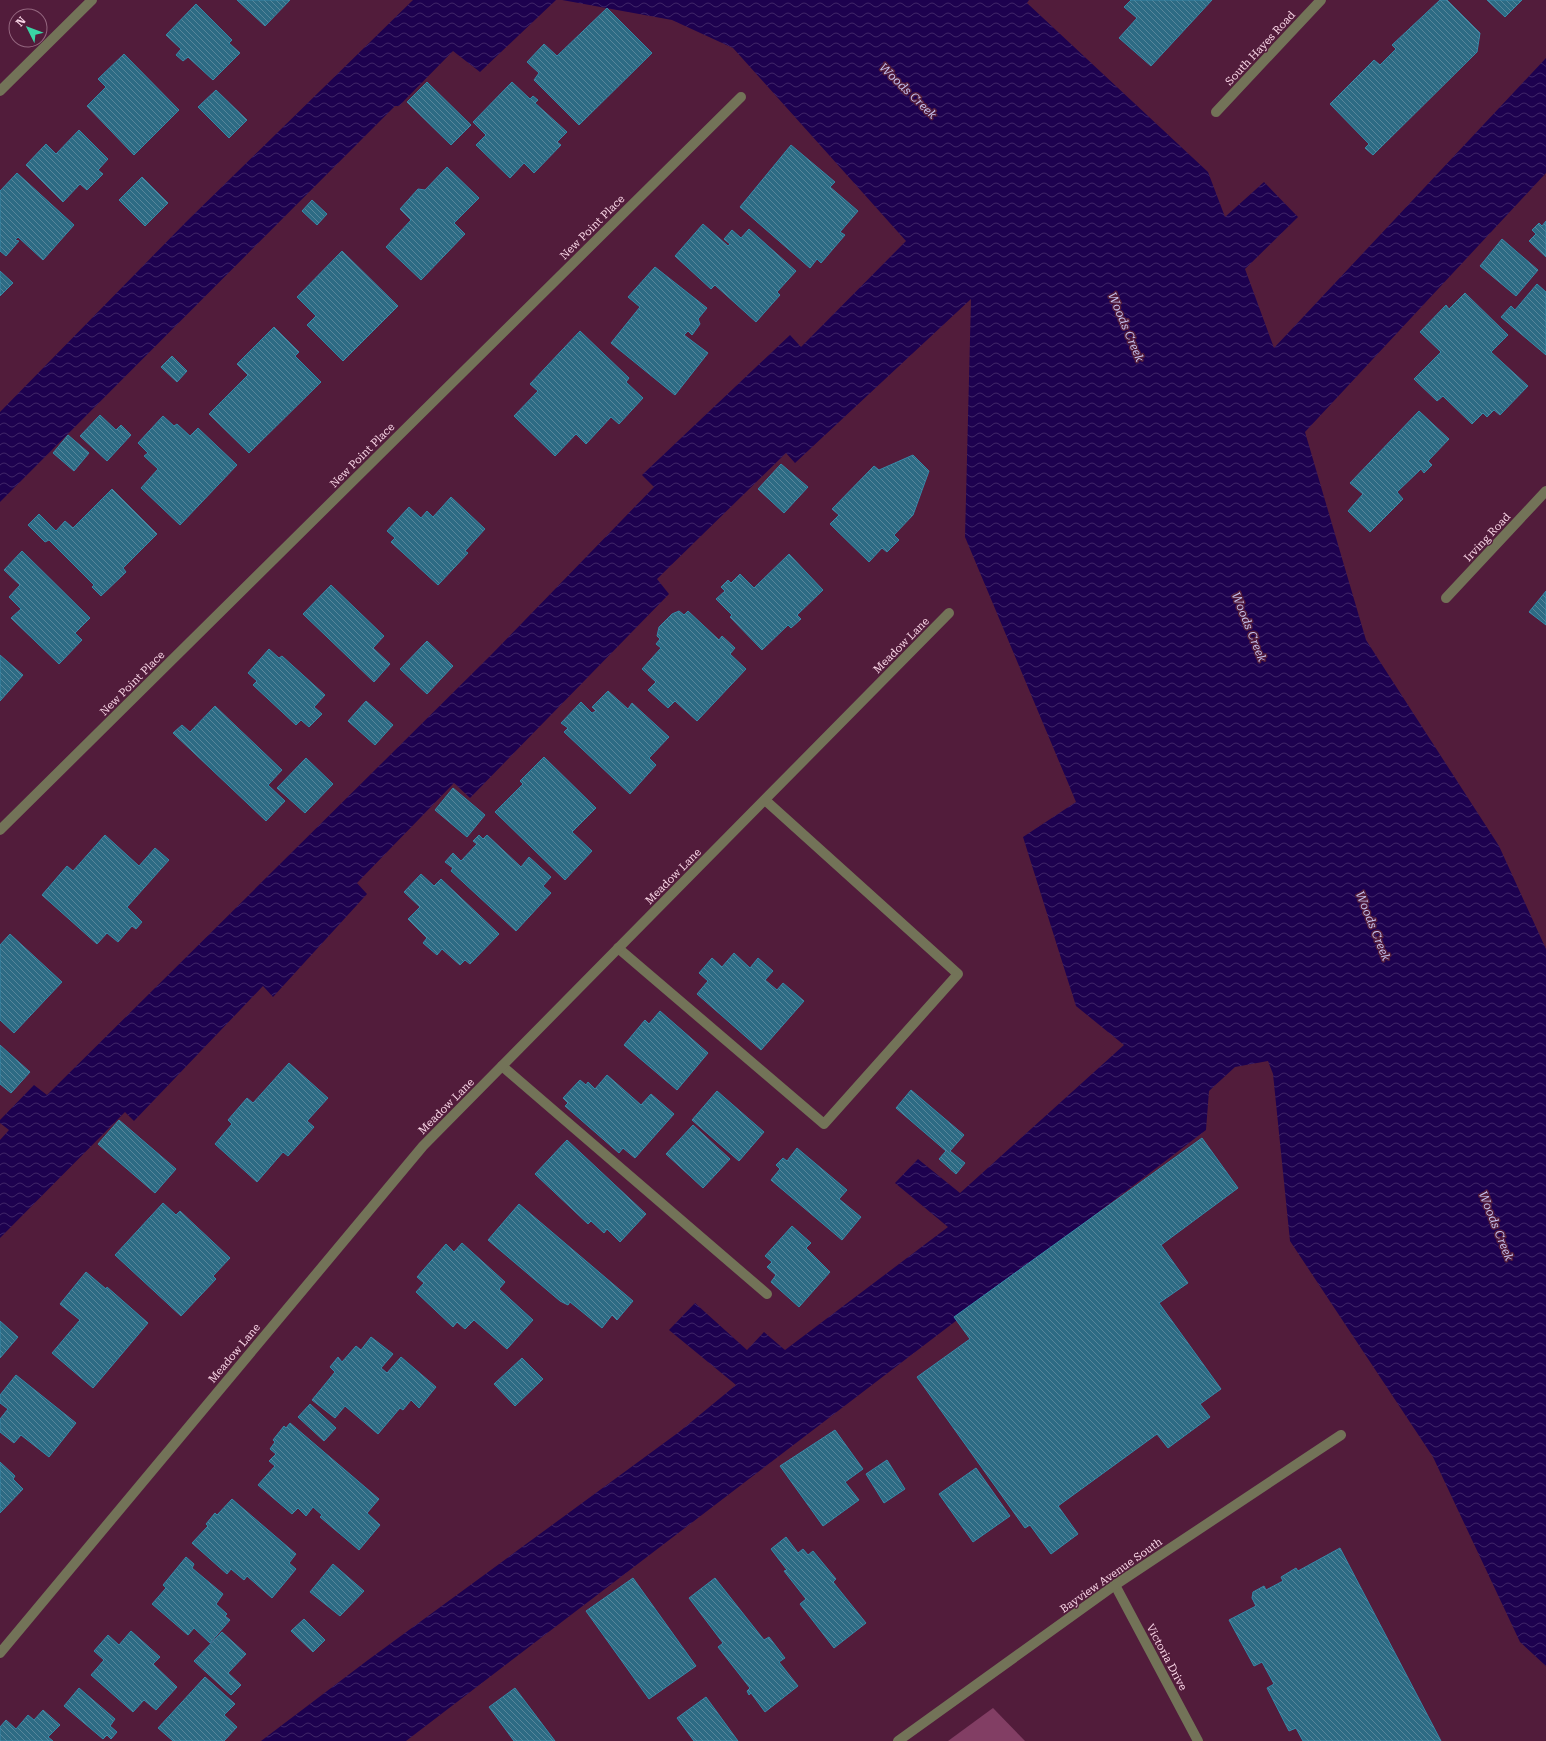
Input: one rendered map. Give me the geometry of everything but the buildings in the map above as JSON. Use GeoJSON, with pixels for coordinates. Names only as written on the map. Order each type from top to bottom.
{"type":"FeatureCollection","features":[{"type":"Feature","properties":{"kind":"street"},"geometry":{"type":"LineString","coordinates":[[0,91],[92,0]]}},
{"type":"Feature","properties":{"kind":"street","name":"South Hayes Road"},"geometry":{"type":"LineString","coordinates":[[1216,112],[1321,0]]}},
{"type":"Feature","properties":{"kind":"street","name":"New Point Place"},"geometry":{"type":"LineString","coordinates":[[0,830],[740,97]]}},
{"type":"Feature","properties":{"kind":"street","name":"Irving Road"},"geometry":{"type":"LineString","coordinates":[[1446,598],[1546,491]]}},
{"type":"Feature","properties":{"kind":"street","name":"Meadow Lane"},"geometry":{"type":"LineString","coordinates":[[0,1653],[423,1146],[949,613]]}},
{"type":"Feature","properties":{"kind":"street"},"geometry":{"type":"LineString","coordinates":[[618,948],[824,1124],[958,974],[765,800]]}},
{"type":"Feature","properties":{"kind":"street"},"geometry":{"type":"LineString","coordinates":[[502,1066],[767,1294]]}},
{"type":"Feature","properties":{"kind":"street","name":"Bayview Avenue South"},"geometry":{"type":"LineString","coordinates":[[898,1741],[1115,1585],[1341,1435]]}},
{"type":"Feature","properties":{"kind":"street","name":"Victoria Drive"},"geometry":{"type":"LineString","coordinates":[[1115,1585],[1198,1741]]}},
{"type":"Feature","properties":{"kind":"shaded area"},"geometry":{"type":"Polygon","coordinates":[[[993,1708],[1025,1741],[948,1741],[993,1708]]]}},
{"type":"Feature","properties":{"kind":"water"},"geometry":{"type":"Polygon","coordinates":[[[413,0],[556,0],[480,72],[453,51],[399,106],[395,106],[0,502],[0,412],[186,222],[413,0]]]}},
{"type":"Feature","properties":{"kind":"water","name":"Woods Creek"},"geometry":{"type":"Polygon","coordinates":[[[562,0],[1029,0],[1027,3],[1208,172],[1225,217],[1264,182],[1298,217],[1245,269],[1274,348],[1546,58],[1546,173],[1305,432],[1366,640],[1499,846],[1546,949],[1546,1666],[1520,1642],[1433,1457],[1290,1241],[1273,1074],[1268,1061],[1235,1067],[1209,1091],[1206,1130],[406,1741],[261,1741],[368,1660],[679,1432],[736,1385],[669,1330],[695,1303],[747,1350],[764,1332],[785,1350],[948,1227],[895,1183],[918,1159],[960,1193],[1124,1045],[1076,1006],[1023,837],[1076,802],[965,537],[971,299],[795,463],[786,453],[657,579],[669,594],[470,798],[454,783],[357,883],[367,894],[273,997],[263,986],[134,1121],[125,1112],[0,1238],[0,1140],[9,1130],[0,1123],[0,1120],[34,1085],[47,1095],[491,655],[654,487],[642,475],[790,335],[801,347],[906,241],[733,48],[672,20],[562,0]]]}}]}
